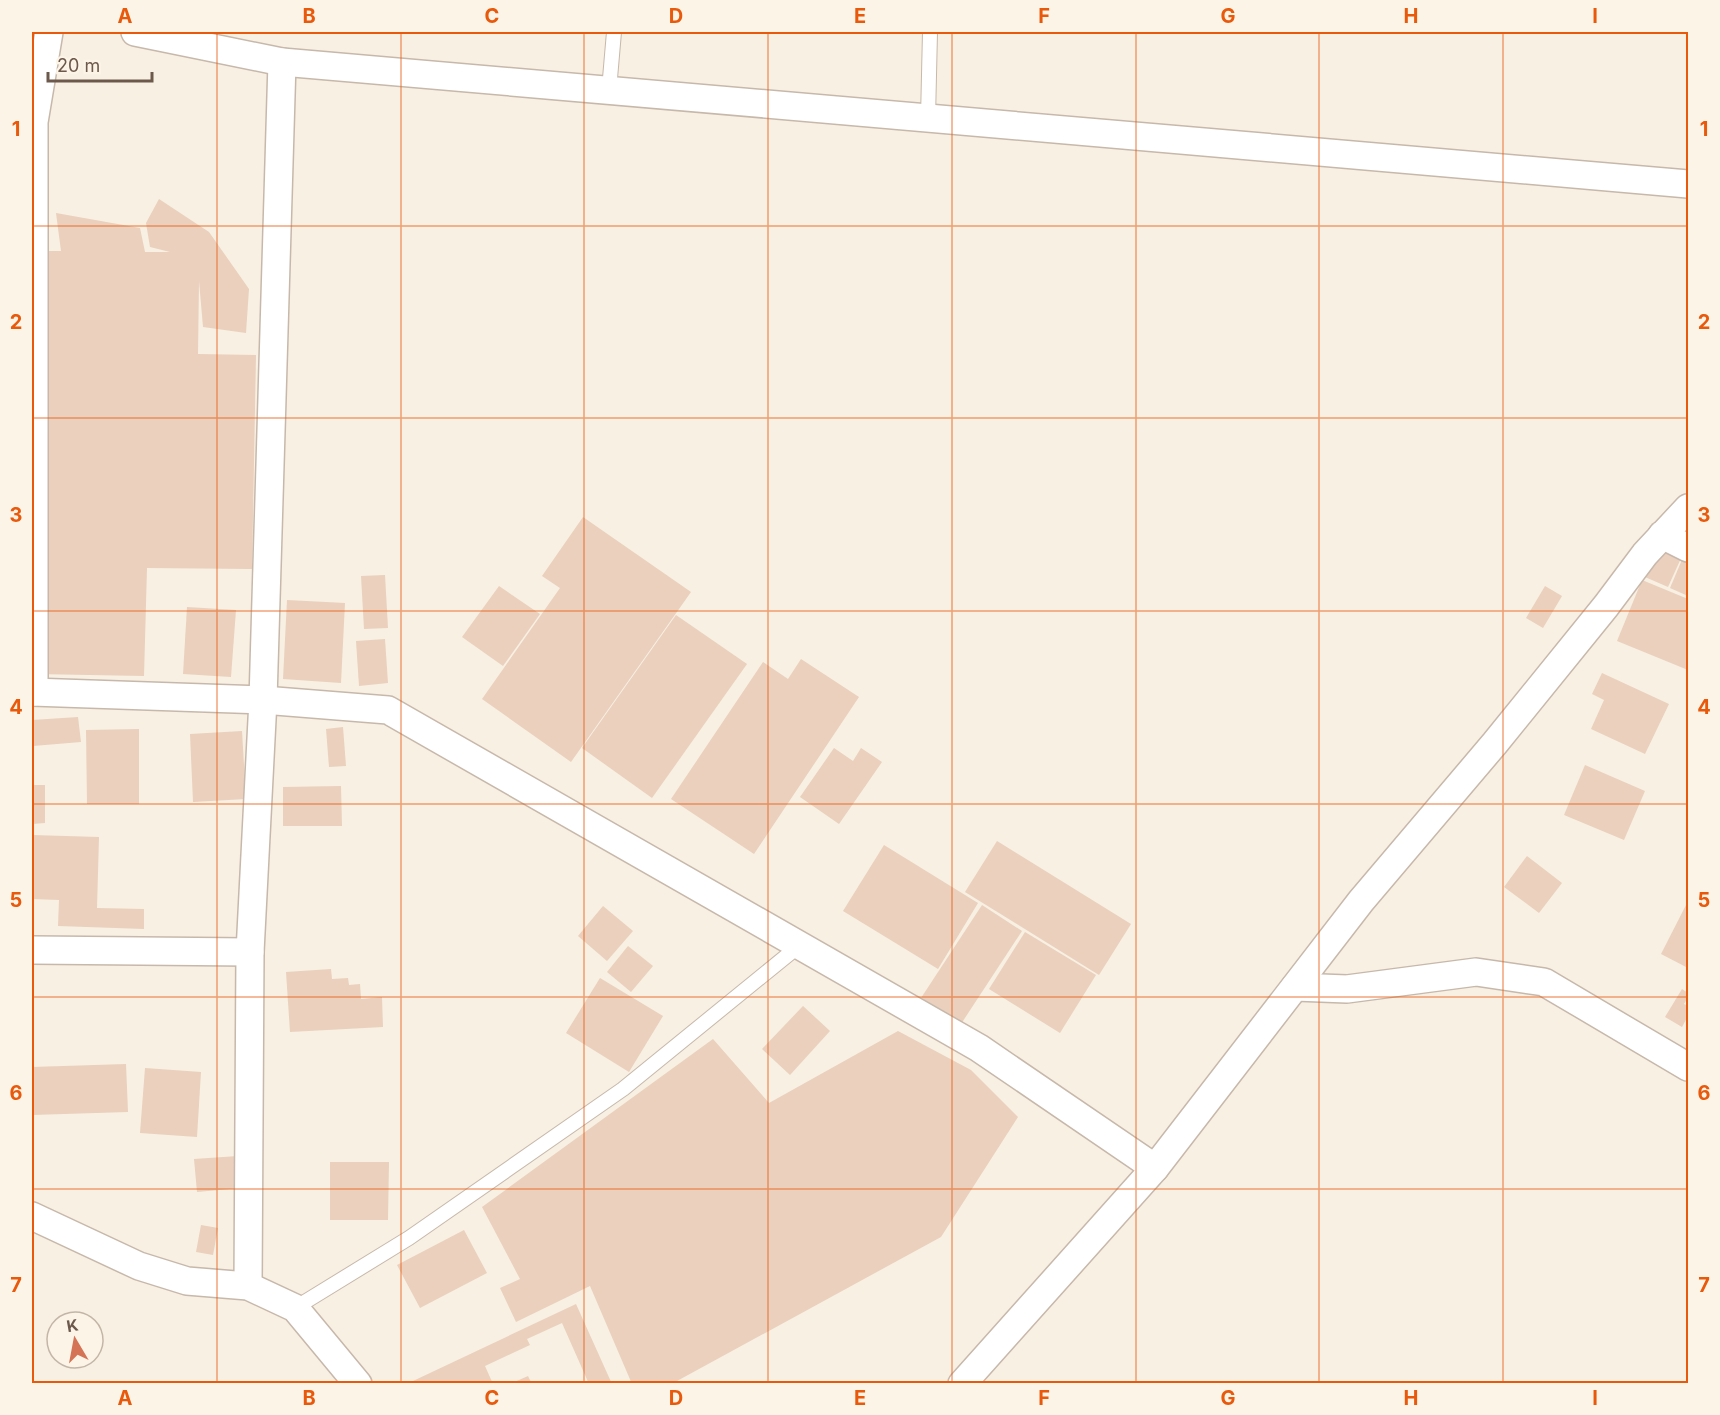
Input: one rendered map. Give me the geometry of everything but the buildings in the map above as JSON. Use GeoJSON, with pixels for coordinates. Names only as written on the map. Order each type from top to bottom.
{"type":"FeatureCollection","features":[{"type":"Feature","properties":{"kind":"street"},"geometry":{"type":"LineString","coordinates":[[49,32],[33,121],[33,692],[262,700],[388,710],[979,1048],[1155,1168]]}},
{"type":"Feature","properties":{"kind":"street"},"geometry":{"type":"LineString","coordinates":[[135,32],[282,62],[1689,184]]}},
{"type":"Feature","properties":{"kind":"street"},"geometry":{"type":"LineString","coordinates":[[248,1286],[250,952],[262,700],[282,62]]}},
{"type":"Feature","properties":{"kind":"street"},"geometry":{"type":"LineString","coordinates":[[962,1383],[1155,1168],[1361,901],[1495,742],[1662,535],[1689,508]]}},
{"type":"Feature","properties":{"kind":"street"},"geometry":{"type":"LineString","coordinates":[[1662,535],[1689,548]]}},
{"type":"Feature","properties":{"kind":"street"},"geometry":{"type":"LineString","coordinates":[[32,950],[250,952]]}},
{"type":"Feature","properties":{"kind":"street"},"geometry":{"type":"LineString","coordinates":[[1295,987],[1347,989],[1476,972],[1544,982],[1689,1067]]}},
{"type":"Feature","properties":{"kind":"street"},"geometry":{"type":"LineString","coordinates":[[32,1216],[139,1266],[188,1281],[248,1286],[295,1308],[358,1383]]}},
{"type":"Feature","properties":{"kind":"lane"},"geometry":{"type":"LineString","coordinates":[[609,90],[614,32]]}},
{"type":"Feature","properties":{"kind":"lane"},"geometry":{"type":"LineString","coordinates":[[928,118],[930,32]]}},
{"type":"Feature","properties":{"kind":"lane"},"geometry":{"type":"LineString","coordinates":[[295,1308],[409,1238],[622,1089],[800,945]]}}]}
